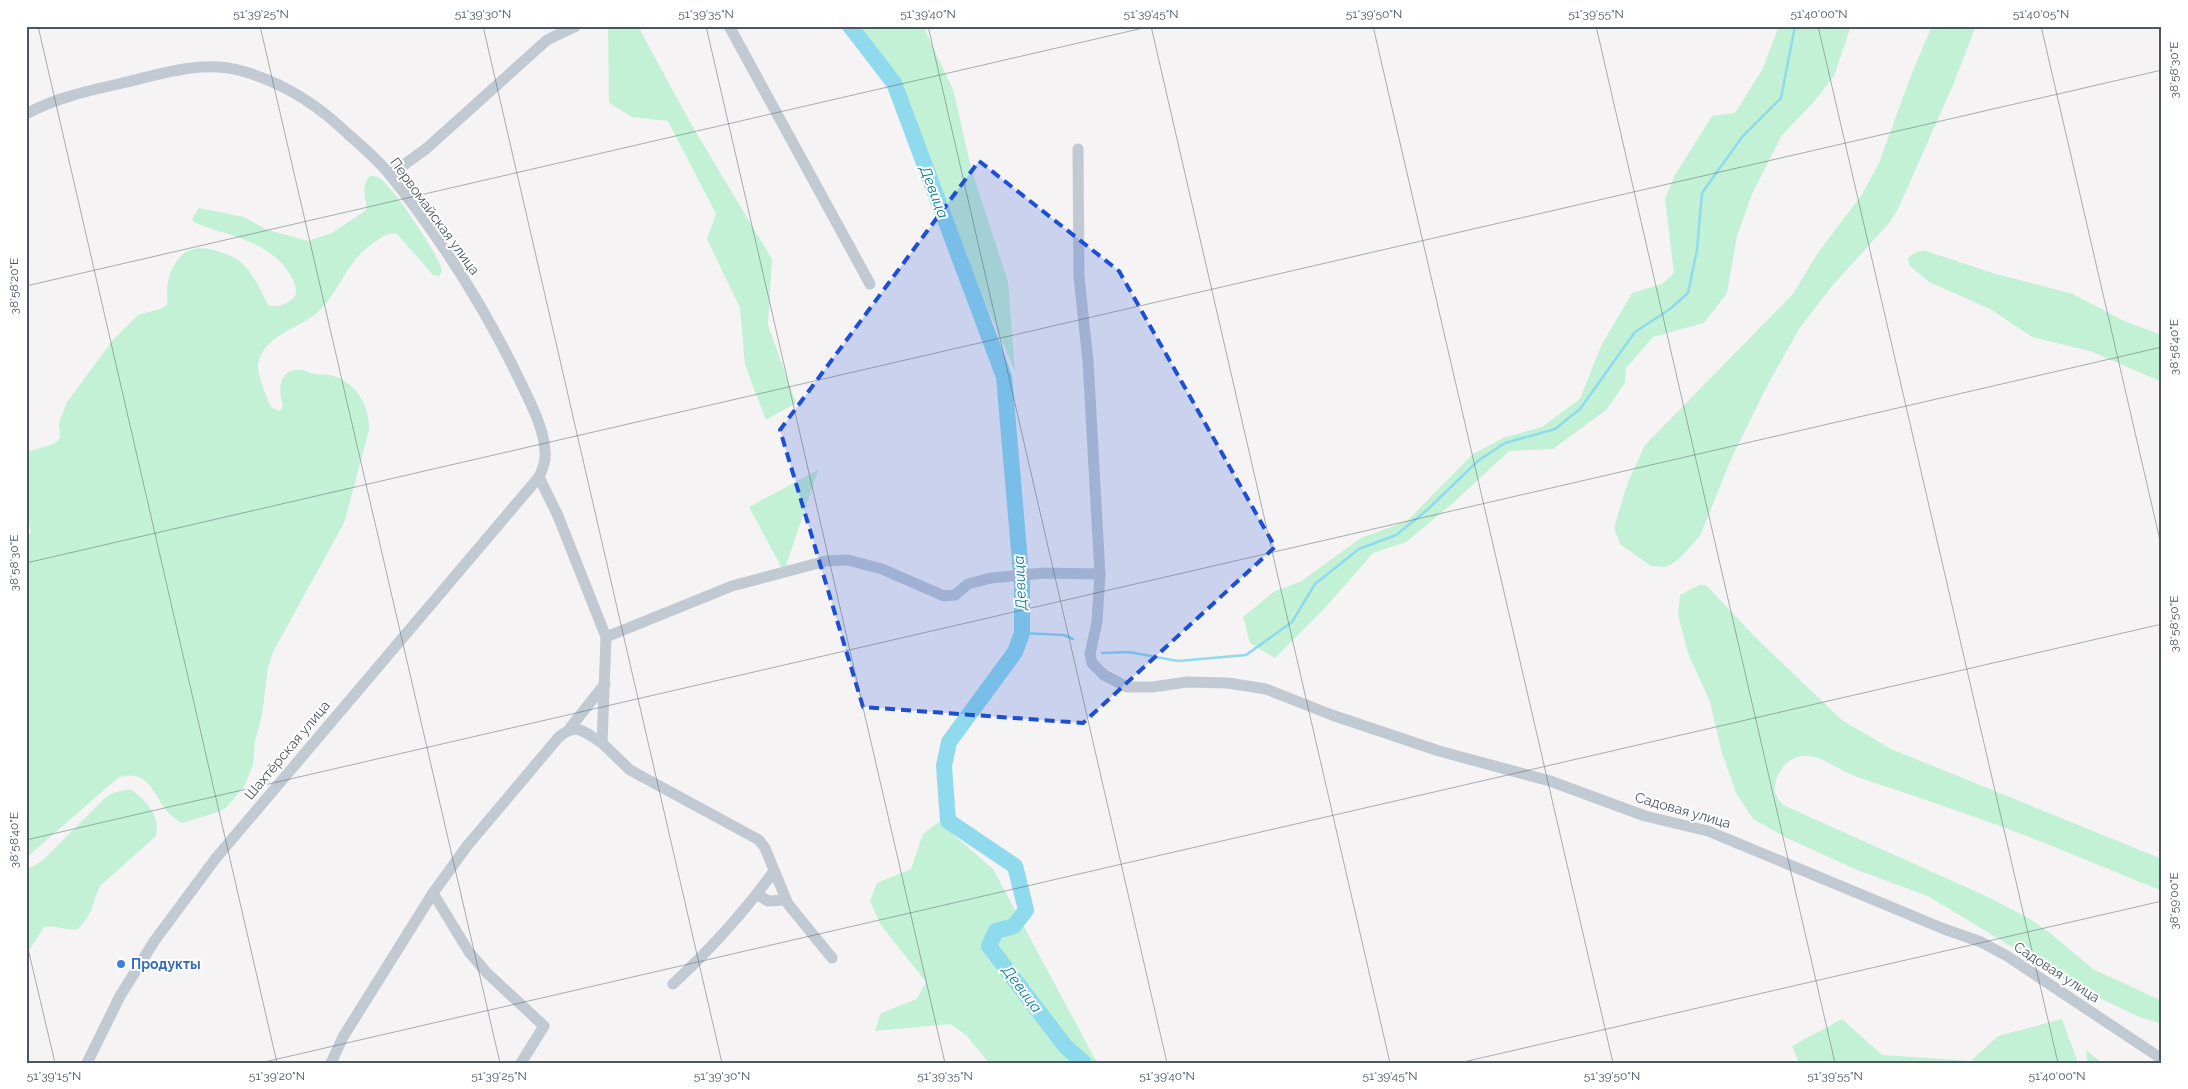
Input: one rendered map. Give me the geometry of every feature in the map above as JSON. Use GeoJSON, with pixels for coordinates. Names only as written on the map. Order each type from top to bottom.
{"type":"FeatureCollection","features":[{"type":"Feature","properties":{"kind":"street"},"geometry":{"type":"LineString","coordinates":[[390,175],[428,148],[547,40],[576,26]]}},
{"type":"Feature","properties":{"kind":"street"},"geometry":{"type":"LineString","coordinates":[[729,26],[870,284]]}},
{"type":"Feature","properties":{"kind":"street","name":"Первомайская улица"},"geometry":{"type":"LineString","coordinates":[[26,114],[85,91],[181,69],[221,67],[241,70],[285,87],[309,102],[348,133],[390,175],[466,281],[508,355],[529,399],[544,441],[545,459],[539,476]]}},
{"type":"Feature","properties":{"kind":"street","name":"Садовая улица"},"geometry":{"type":"LineString","coordinates":[[1078,149],[1079,276],[1088,361],[1100,574],[1097,622],[1090,654],[1092,663],[1104,675],[1127,686],[1140,688],[1187,682],[1221,682],[1266,689],[1332,715],[1439,751],[1550,781],[1645,816],[1708,831],[1944,929],[1981,942],[2007,956],[2162,1059]]}},
{"type":"Feature","properties":{"kind":"street"},"geometry":{"type":"LineString","coordinates":[[539,476],[558,516],[606,637],[602,743]]}},
{"type":"Feature","properties":{"kind":"street","name":"Шахтёрская улица"},"geometry":{"type":"LineString","coordinates":[[87,1063],[120,996],[155,940],[216,858],[539,476]]}},
{"type":"Feature","properties":{"kind":"street"},"geometry":{"type":"LineString","coordinates":[[606,637],[732,586],[826,561],[848,560],[882,569],[944,596],[955,595],[968,584],[991,578],[1044,573],[1100,574]]}},
{"type":"Feature","properties":{"kind":"street"},"geometry":{"type":"LineString","coordinates":[[331,1063],[343,1037],[434,893],[468,846],[558,738],[570,728],[605,684]]}},
{"type":"Feature","properties":{"kind":"street"},"geometry":{"type":"LineString","coordinates":[[570,728],[583,731],[602,743],[630,770],[759,840],[765,848],[786,900],[832,958]]}},
{"type":"Feature","properties":{"kind":"street"},"geometry":{"type":"LineString","coordinates":[[673,984],[712,949],[774,871]]}},
{"type":"Feature","properties":{"kind":"street"},"geometry":{"type":"LineString","coordinates":[[434,893],[469,952],[487,973],[544,1026],[522,1063]]}},
{"type":"Feature","properties":{"kind":"street"},"geometry":{"type":"LineString","coordinates":[[757,894],[768,901],[786,900]]}},
{"type":"Feature","properties":{"kind":"highlighted area"},"geometry":{"type":"Polygon","coordinates":[[[979,161],[1119,271],[1275,547],[1083,723],[863,707],[780,430],[979,161]]]}},
{"type":"Feature","properties":{"kind":"green space"},"geometry":{"type":"Polygon","coordinates":[[[608,26],[638,26],[691,124],[772,259],[768,325],[796,403],[766,420],[745,365],[740,308],[707,239],[716,214],[668,121],[632,117],[609,103],[608,26]]]}},
{"type":"Feature","properties":{"kind":"green space"},"geometry":{"type":"Polygon","coordinates":[[[859,26],[923,26],[954,92],[971,168],[1008,282],[1015,371],[877,54],[859,26]]]}},
{"type":"Feature","properties":{"kind":"green space"},"geometry":{"type":"Polygon","coordinates":[[[1779,26],[1851,26],[1834,76],[1813,103],[1782,135],[1752,194],[1737,236],[1727,293],[1704,323],[1653,337],[1626,368],[1625,383],[1606,410],[1553,449],[1509,451],[1453,503],[1406,542],[1373,553],[1325,608],[1275,658],[1250,643],[1243,617],[1275,591],[1300,582],[1361,538],[1407,521],[1473,454],[1503,438],[1542,427],[1580,399],[1601,346],[1632,293],[1662,284],[1674,273],[1665,199],[1675,175],[1712,116],[1735,113],[1762,70],[1779,26]]]}},
{"type":"Feature","properties":{"kind":"green space"},"geometry":{"type":"Polygon","coordinates":[[[1932,26],[1976,26],[1953,85],[1898,209],[1889,223],[1832,286],[1799,329],[1767,386],[1732,457],[1700,536],[1672,564],[1665,567],[1651,566],[1620,544],[1614,528],[1628,482],[1645,445],[1793,294],[1817,254],[1861,196],[1879,163],[1912,73],[1932,26]]]}},
{"type":"Feature","properties":{"kind":"green space"},"geometry":{"type":"Polygon","coordinates":[[[370,176],[378,177],[393,192],[424,237],[442,271],[439,276],[433,275],[397,234],[384,236],[373,243],[356,259],[321,309],[273,340],[261,355],[258,364],[259,374],[272,408],[280,411],[283,406],[281,384],[283,378],[290,371],[302,370],[315,374],[332,375],[349,384],[360,397],[367,413],[369,430],[344,523],[273,652],[268,668],[262,715],[255,741],[253,765],[245,785],[226,808],[182,823],[173,817],[145,781],[130,775],[119,777],[26,858],[26,539],[31,532],[26,511],[26,452],[54,444],[60,438],[59,423],[67,402],[113,340],[138,315],[167,305],[167,284],[171,271],[175,263],[186,252],[201,248],[210,249],[236,259],[252,274],[268,305],[282,305],[294,297],[296,288],[293,279],[277,259],[246,240],[195,223],[192,219],[199,208],[244,217],[265,229],[308,241],[332,233],[365,211],[367,208],[365,183],[370,176]]]}},
{"type":"Feature","properties":{"kind":"green space"},"geometry":{"type":"Polygon","coordinates":[[[1919,251],[1926,251],[1996,274],[2073,294],[2124,321],[2162,335],[2162,382],[2090,351],[2032,337],[1990,309],[1929,282],[1910,266],[1908,259],[1919,251]]]}},
{"type":"Feature","properties":{"kind":"green space"},"geometry":{"type":"Polygon","coordinates":[[[818,470],[784,572],[749,507],[818,470]]]}},
{"type":"Feature","properties":{"kind":"green space"},"geometry":{"type":"Polygon","coordinates":[[[1699,585],[1706,585],[1756,638],[1843,721],[1891,749],[2162,859],[2162,891],[2010,830],[1857,777],[1819,758],[1805,756],[1790,760],[1777,776],[1775,785],[1776,794],[1783,805],[1986,896],[2030,919],[2093,969],[2162,1001],[2162,1024],[2137,1016],[2083,990],[1928,896],[1857,870],[1789,839],[1753,819],[1736,793],[1722,753],[1710,702],[1688,653],[1678,615],[1680,595],[1699,585]]]}},
{"type":"Feature","properties":{"kind":"green space"},"geometry":{"type":"Polygon","coordinates":[[[130,789],[142,798],[151,809],[156,822],[156,836],[100,886],[90,912],[78,929],[44,927],[26,955],[26,870],[42,861],[105,798],[112,793],[130,789]]]}},
{"type":"Feature","properties":{"kind":"green space"},"geometry":{"type":"Polygon","coordinates":[[[939,822],[993,869],[1095,1059],[1101,1063],[989,1063],[966,1035],[950,1024],[875,1031],[881,1013],[917,999],[926,982],[880,924],[870,901],[877,883],[911,869],[923,834],[939,822]]]}},
{"type":"Feature","properties":{"kind":"green space"},"geometry":{"type":"Polygon","coordinates":[[[1842,1019],[1882,1055],[1971,1061],[1998,1036],[2062,1019],[2078,1063],[1799,1063],[1792,1046],[1842,1019]]]}},
{"type":"Feature","properties":{"kind":"green space"},"geometry":{"type":"Polygon","coordinates":[[[2086,1050],[2102,1063],[2087,1063],[2086,1050]]]}},
{"type":"Feature","properties":{"kind":"waterway","name":"Девица"},"geometry":{"type":"LineString","coordinates":[[850,26],[894,83],[1004,377],[1022,585],[1022,633],[1015,652],[949,742],[944,766],[948,821],[1015,866],[1026,910],[1014,926],[996,931],[989,946],[1065,1046],[1084,1063]]}},
{"type":"Feature","properties":{"kind":"waterway"},"geometry":{"type":"LineString","coordinates":[[1102,653],[1129,652],[1178,661],[1246,655],[1292,622],[1315,584],[1359,549],[1396,535],[1426,511],[1479,460],[1505,443],[1555,429],[1580,409],[1635,332],[1670,309],[1688,293],[1697,250],[1702,193],[1742,137],[1781,98],[1795,26]]}},
{"type":"Feature","properties":{"kind":"waterway"},"geometry":{"type":"LineString","coordinates":[[1022,633],[1064,635],[1073,639]]}},
{"type":"Feature","properties":{"kind":"place","name":"Продукты"},"geometry":{"type":"Point","coordinates":[121,964]}}]}
